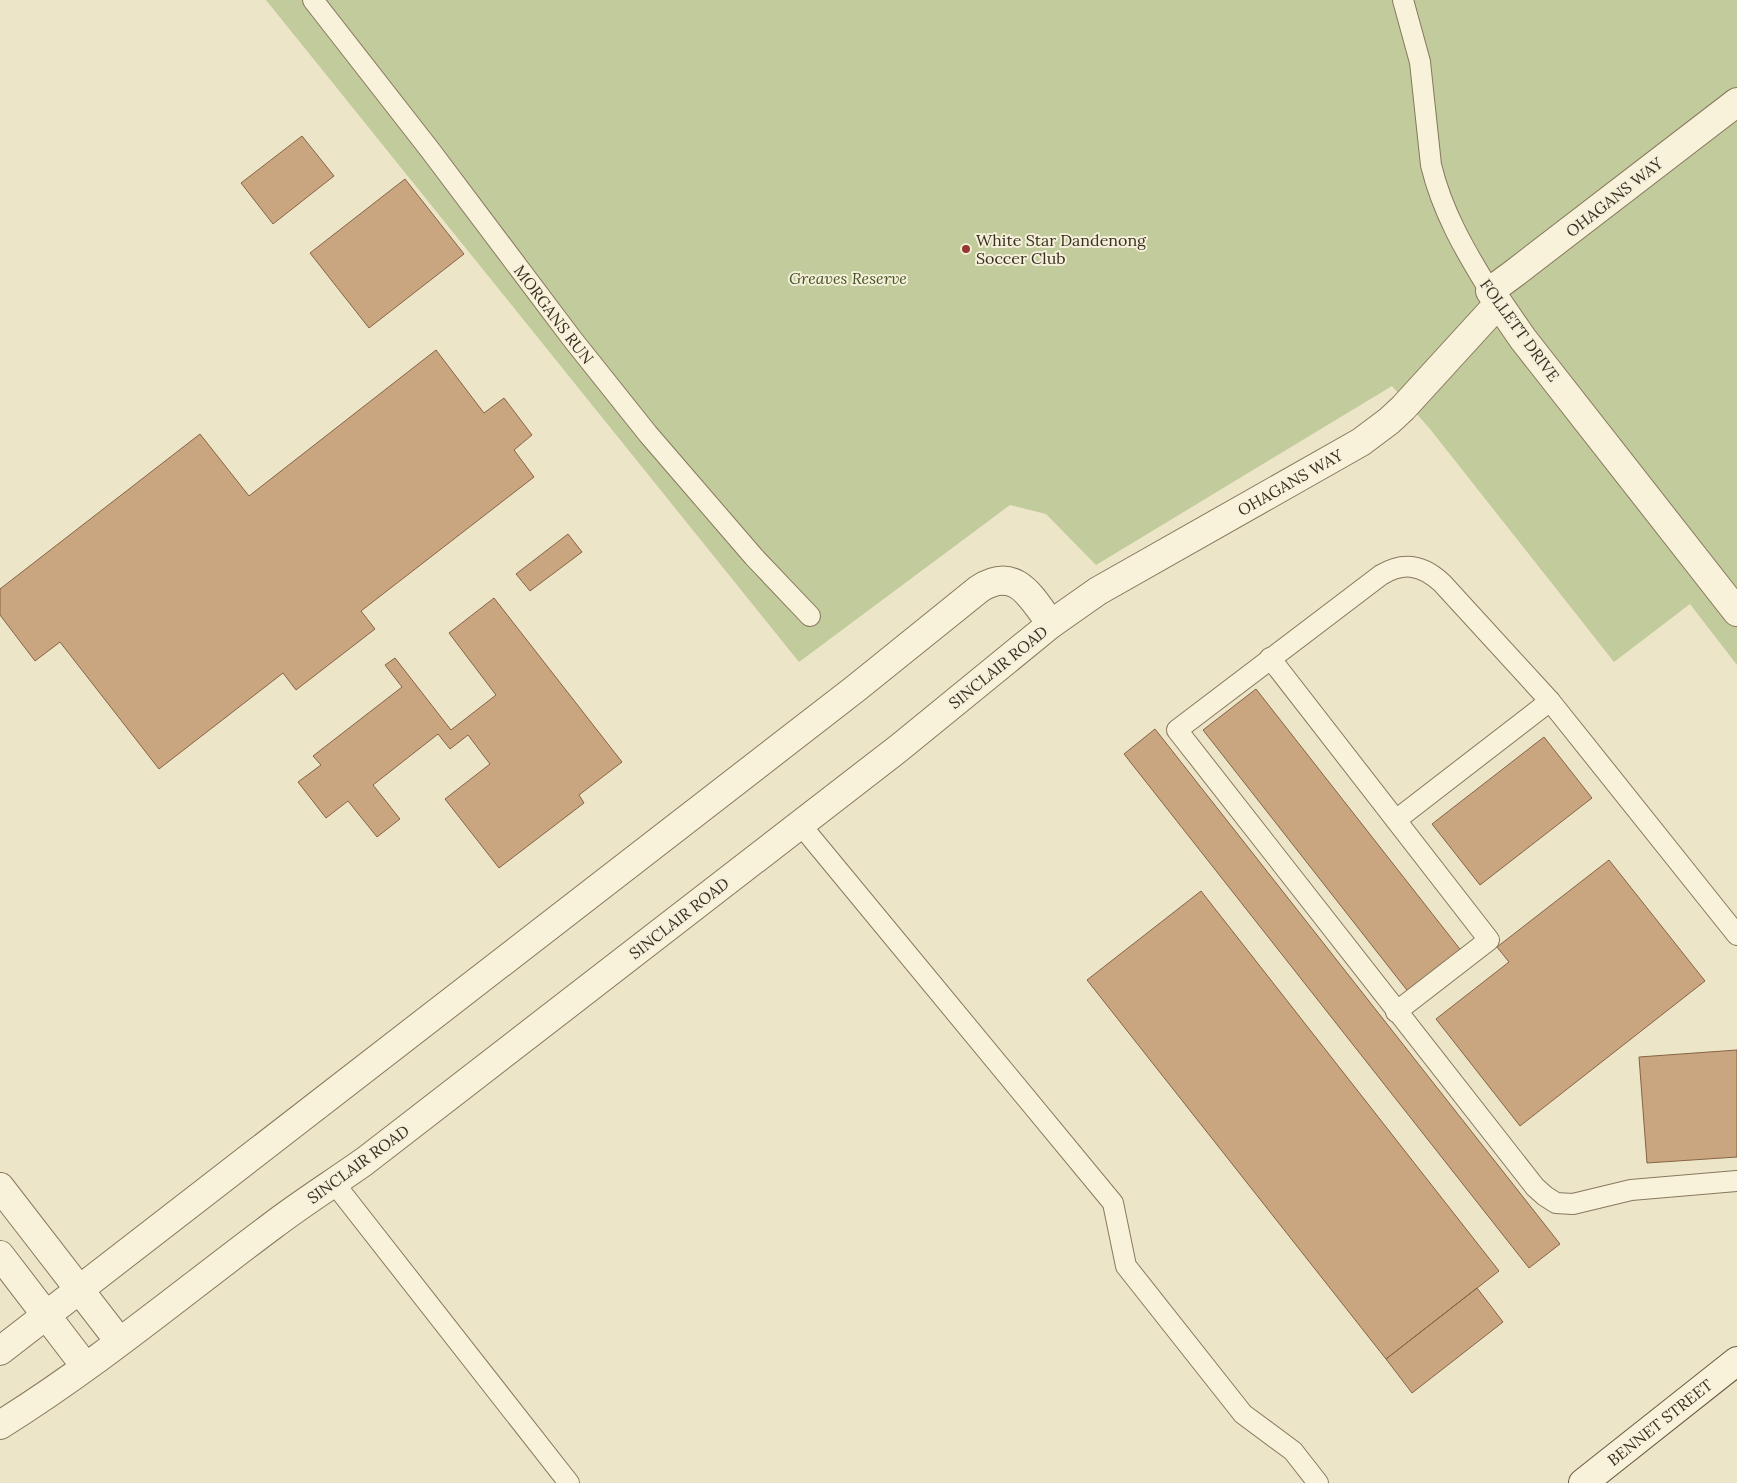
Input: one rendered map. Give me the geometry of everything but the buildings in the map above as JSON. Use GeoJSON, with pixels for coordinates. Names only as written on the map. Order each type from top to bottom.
{"type":"FeatureCollection","features":[{"type":"Feature","properties":{"kind":"street","name":"OHAGANS WAY"},"geometry":{"type":"LineString","coordinates":[[1051,624],[1104,588],[1362,442],[1403,408],[1512,275],[1737,102]]}},
{"type":"Feature","properties":{"kind":"street","name":"FOLLETT DRIVE"},"geometry":{"type":"LineString","coordinates":[[1494,297],[1523,339],[1737,612]]}},
{"type":"Feature","properties":{"kind":"street","name":"SINCLAIR ROAD"},"geometry":{"type":"LineString","coordinates":[[0,1351],[854,689],[979,589],[997,580],[1016,583],[1027,592],[1051,624],[937,717],[365,1161],[274,1224],[47,1394],[0,1425]]}},
{"type":"Feature","properties":{"kind":"street"},"geometry":{"type":"LineString","coordinates":[[0,1187],[119,1341]]}},
{"type":"Feature","properties":{"kind":"street"},"geometry":{"type":"LineString","coordinates":[[0,1255],[85,1366]]}},
{"type":"Feature","properties":{"kind":"street","name":"BENNET STREET"},"geometry":{"type":"LineString","coordinates":[[1583,1483],[1737,1361]]}},
{"type":"Feature","properties":{"kind":"lane","name":"MORGANS RUN"},"geometry":{"type":"LineString","coordinates":[[313,0],[430,150],[573,340],[648,434],[754,557],[810,616]]}},
{"type":"Feature","properties":{"kind":"lane","name":"FOLLETT DRIVE"},"geometry":{"type":"LineString","coordinates":[[1403,0],[1420,62],[1434,178],[1439,194],[1468,256],[1494,297]]}},
{"type":"Feature","properties":{"kind":"lane"},"geometry":{"type":"LineString","coordinates":[[1737,935],[1550,701],[1442,583],[1432,574],[1413,567],[1397,567],[1381,575],[1177,730],[1396,1012],[1545,1196],[1556,1203],[1573,1204],[1631,1190],[1737,1181]]}},
{"type":"Feature","properties":{"kind":"lane"},"geometry":{"type":"LineString","coordinates":[[1270,658],[1489,940],[1396,1012]]}},
{"type":"Feature","properties":{"kind":"lane"},"geometry":{"type":"LineString","coordinates":[[1396,820],[1550,701]]}},
{"type":"Feature","properties":{"kind":"lane"},"geometry":{"type":"LineString","coordinates":[[800,824],[1113,1203],[1126,1266],[1243,1414],[1293,1450],[1318,1483]]}},
{"type":"Feature","properties":{"kind":"lane"},"geometry":{"type":"LineString","coordinates":[[334,1183],[569,1483]]}},
{"type":"Feature","properties":{"kind":"green space","name":"Greaves Reserve"},"geometry":{"type":"Polygon","coordinates":[[[266,0],[1737,0],[1737,665],[1690,604],[1614,662],[1430,429],[1392,386],[1096,565],[1046,514],[1010,505],[799,662],[266,0]]]}},
{"type":"Feature","properties":{"kind":"place","name":"White Star Dandenong Soccer Club"},"geometry":{"type":"Point","coordinates":[966,249]}}]}
